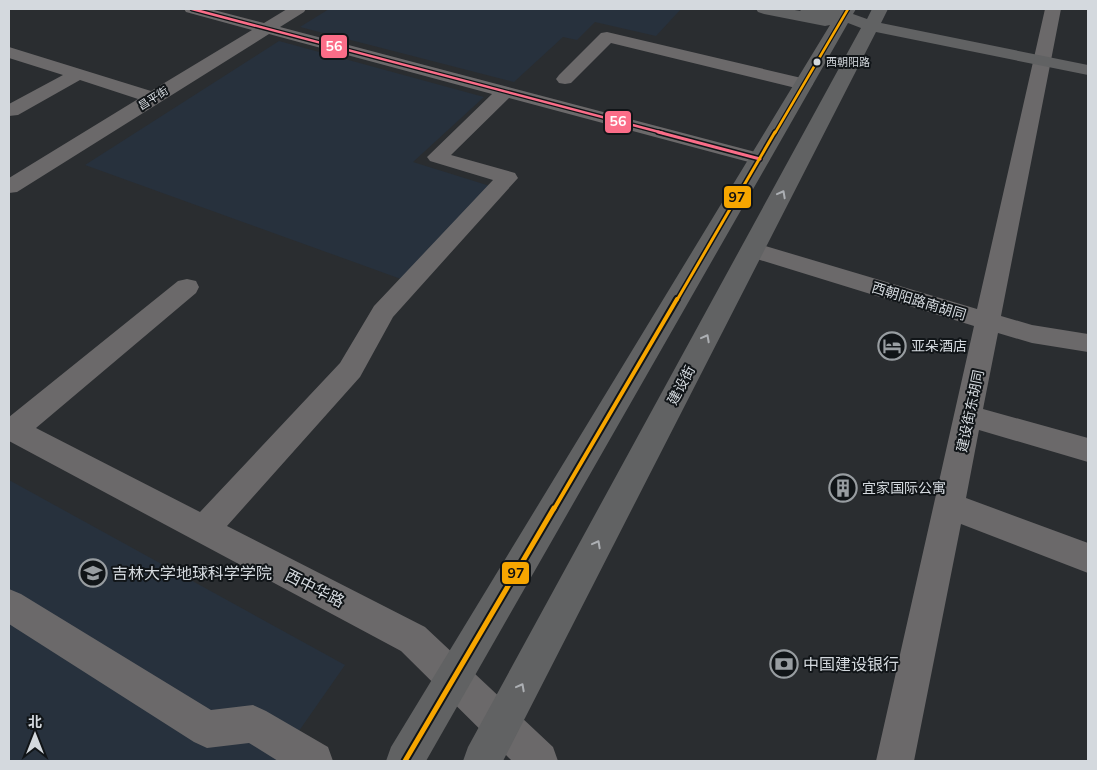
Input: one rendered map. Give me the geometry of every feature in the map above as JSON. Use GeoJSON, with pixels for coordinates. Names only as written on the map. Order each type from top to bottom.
{"type":"FeatureCollection","features":[{"type":"Feature","properties":{"kind":"main road"},"geometry":{"type":"LineString","coordinates":[[764,9],[844,17],[875,17],[1044,62],[1088,70]]}},
{"type":"Feature","properties":{"kind":"main road"},"geometry":{"type":"LineString","coordinates":[[807,9],[844,17]]}},
{"type":"Feature","properties":{"kind":"main road"},"geometry":{"type":"LineString","coordinates":[[405,761],[844,17]]}},
{"type":"Feature","properties":{"kind":"main road","name":"建设街"},"geometry":{"type":"LineString","coordinates":[[482,761],[875,17]]}},
{"type":"Feature","properties":{"kind":"street"},"geometry":{"type":"LineString","coordinates":[[192,9],[760,159]]}},
{"type":"Feature","properties":{"kind":"street","name":"昌平街"},"geometry":{"type":"LineString","coordinates":[[10,184],[298,9]]}},
{"type":"Feature","properties":{"kind":"street","name":"建设街东胡同"},"geometry":{"type":"LineString","coordinates":[[895,761],[1044,62],[1053,9]]}},
{"type":"Feature","properties":{"kind":"street"},"geometry":{"type":"LineString","coordinates":[[565,79],[607,38],[804,84]]}},
{"type":"Feature","properties":{"kind":"street"},"geometry":{"type":"LineString","coordinates":[[9,52],[154,98]]}},
{"type":"Feature","properties":{"kind":"street"},"geometry":{"type":"LineString","coordinates":[[9,110],[11,111],[78,74]]}},
{"type":"Feature","properties":{"kind":"street"},"geometry":{"type":"LineString","coordinates":[[204,530],[350,370],[383,312],[507,178],[437,157],[505,92]]}},
{"type":"Feature","properties":{"kind":"street","name":"西朝阳路南胡同"},"geometry":{"type":"LineString","coordinates":[[752,250],[1032,334],[1088,342]]}},
{"type":"Feature","properties":{"kind":"street"},"geometry":{"type":"LineString","coordinates":[[11,429],[187,286]]}},
{"type":"Feature","properties":{"kind":"street"},"geometry":{"type":"LineString","coordinates":[[969,416],[1088,450]]}},
{"type":"Feature","properties":{"kind":"street","name":"西中华路"},"geometry":{"type":"LineString","coordinates":[[11,429],[413,639],[539,761]]}},
{"type":"Feature","properties":{"kind":"street"},"geometry":{"type":"LineString","coordinates":[[950,506],[1088,558]]}},
{"type":"Feature","properties":{"kind":"street"},"geometry":{"type":"LineString","coordinates":[[9,605],[207,729],[253,724],[314,761]]}},
{"type":"Feature","properties":{"kind":"shaded area"},"geometry":{"type":"Polygon","coordinates":[[[329,9],[681,9],[656,36],[595,22],[577,40],[563,37],[514,82],[300,27],[329,9]]]}},
{"type":"Feature","properties":{"kind":"shaded area"},"geometry":{"type":"Polygon","coordinates":[[[279,41],[484,97],[413,162],[490,186],[401,279],[85,165],[279,41]]]}},
{"type":"Feature","properties":{"kind":"shaded area","name":"吉林大学地球科学学院"},"geometry":{"type":"Polygon","coordinates":[[[9,480],[345,665],[278,761],[9,761],[9,480]]]}},
{"type":"Feature","properties":{"kind":"transit line","name":"56"},"geometry":{"type":"LineString","coordinates":[[192,9],[760,159]]}},
{"type":"Feature","properties":{"kind":"transit line","name":"97"},"geometry":{"type":"LineString","coordinates":[[405,761],[848,9]]}},
{"type":"Feature","properties":{"kind":"place","name":"西朝阳路"},"geometry":{"type":"Point","coordinates":[817,62]}},
{"type":"Feature","properties":{"kind":"place","name":"亚朵酒店"},"geometry":{"type":"Point","coordinates":[892,346]}},
{"type":"Feature","properties":{"kind":"place","name":"宜家国际公寓"},"geometry":{"type":"Point","coordinates":[843,488]}},
{"type":"Feature","properties":{"kind":"place","name":"吉林大学地球科学学院"},"geometry":{"type":"Point","coordinates":[93,573]}},
{"type":"Feature","properties":{"kind":"place","name":"中国建设银行"},"geometry":{"type":"Point","coordinates":[784,664]}}]}
